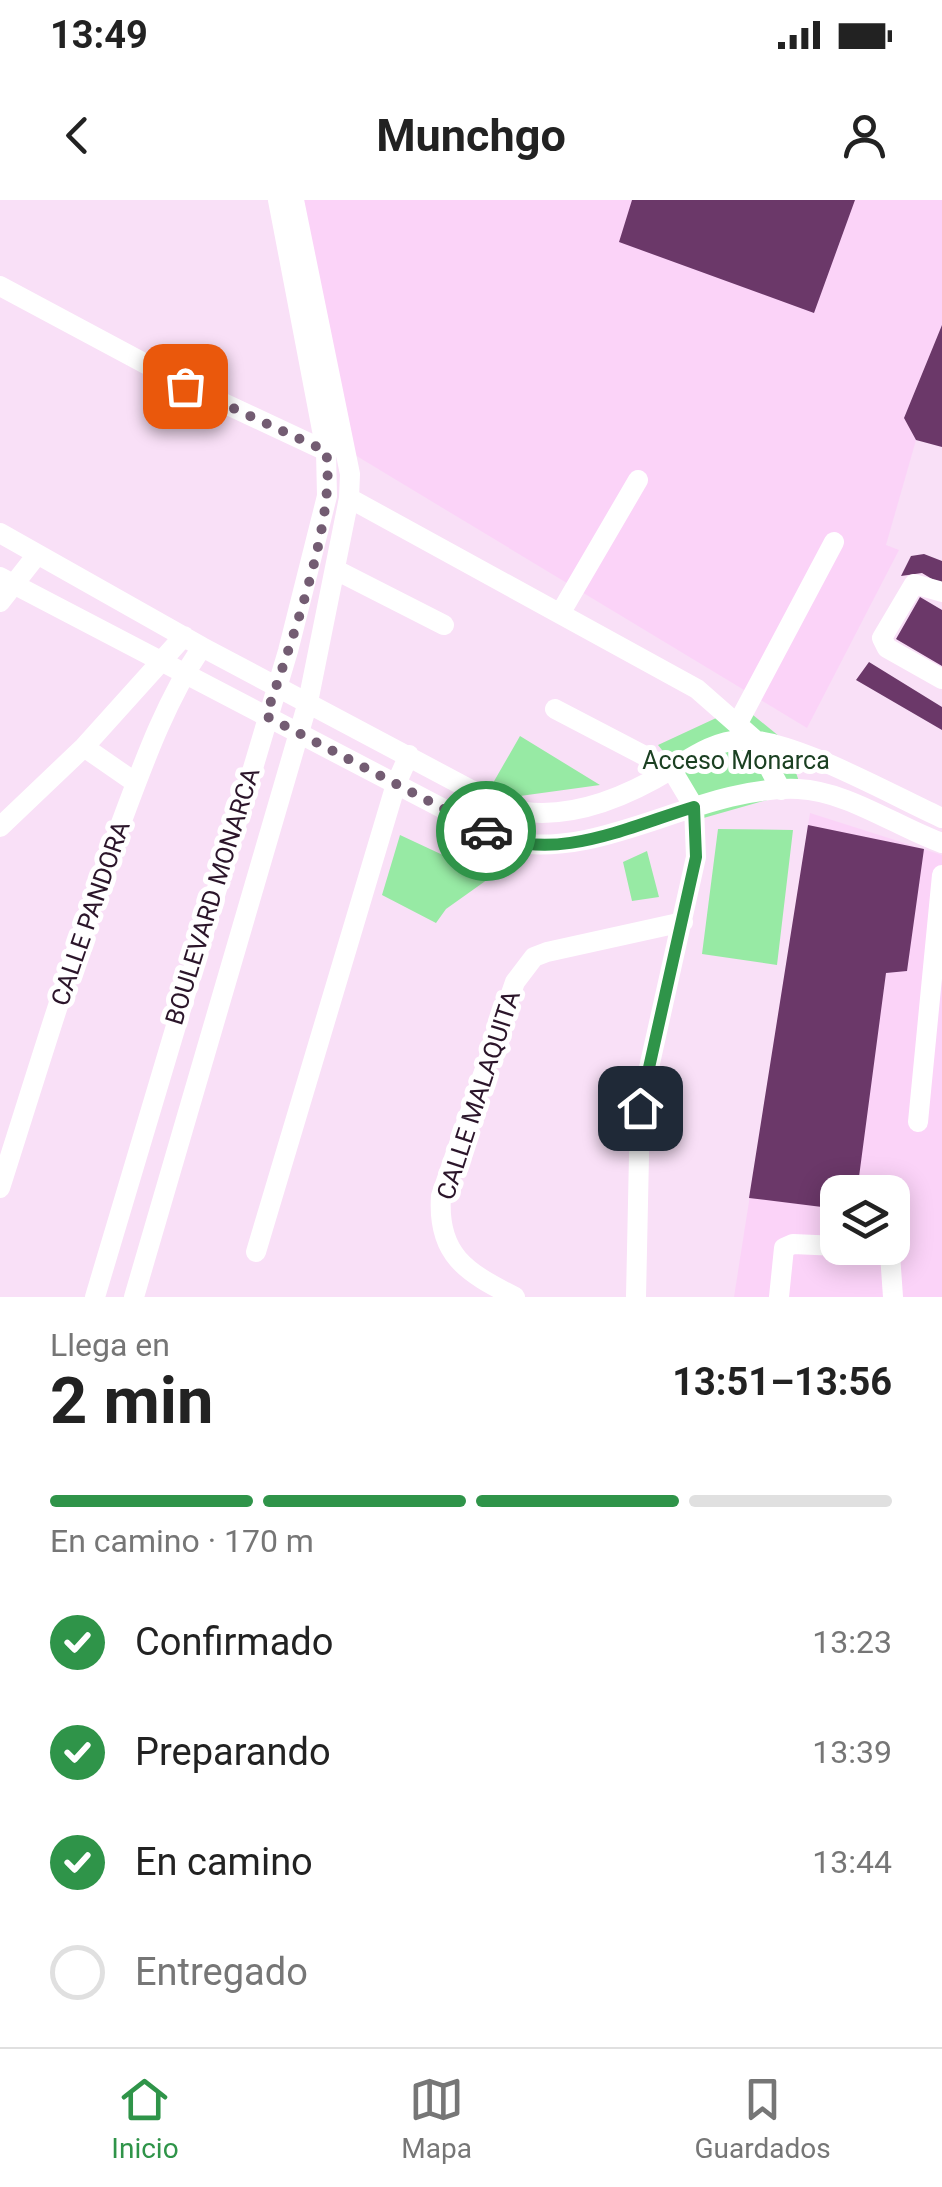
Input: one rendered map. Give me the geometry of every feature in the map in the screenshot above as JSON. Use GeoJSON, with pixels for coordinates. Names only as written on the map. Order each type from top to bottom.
{"type":"FeatureCollection","features":[{"type":"Feature","properties":{"kind":"street","name":"BOULEVARD MONARCA"},"geometry":{"type":"LineString","coordinates":[[95,1297],[276,685],[327,496],[326,451],[278,200]]}},
{"type":"Feature","properties":{"kind":"street","name":"BOULEVARD MONARCA"},"geometry":{"type":"LineString","coordinates":[[134,1297],[308,702],[349,498],[350,474],[294,200]]}},
{"type":"Feature","properties":{"kind":"street"},"geometry":{"type":"LineString","coordinates":[[0,286],[185,386],[326,451]]}},
{"type":"Feature","properties":{"kind":"street"},"geometry":{"type":"LineString","coordinates":[[561,612],[638,480]]}},
{"type":"Feature","properties":{"kind":"street"},"geometry":{"type":"LineString","coordinates":[[349,498],[697,688],[754,740],[781,790]]}},
{"type":"Feature","properties":{"kind":"street"},"geometry":{"type":"LineString","coordinates":[[0,533],[193,642],[505,808],[539,814],[603,803],[725,742],[754,740],[800,753],[942,818]]}},
{"type":"Feature","properties":{"kind":"street"},"geometry":{"type":"LineString","coordinates":[[738,723],[834,542]]}},
{"type":"Feature","properties":{"kind":"street"},"geometry":{"type":"LineString","coordinates":[[36,556],[4,588],[299,732],[505,841],[524,845],[568,844],[694,807],[781,790],[829,796],[942,843]]}},
{"type":"Feature","properties":{"kind":"street"},"geometry":{"type":"LineString","coordinates":[[336,570],[444,626]]}},
{"type":"Feature","properties":{"kind":"street"},"geometry":{"type":"LineString","coordinates":[[942,592],[914,584],[882,638],[887,648],[942,679]]}},
{"type":"Feature","properties":{"kind":"street"},"geometry":{"type":"LineString","coordinates":[[0,827],[162,665],[193,642]]}},
{"type":"Feature","properties":{"kind":"street","name":"CALLE PANDORA"},"geometry":{"type":"LineString","coordinates":[[0,1188],[86,917],[193,642]]}},
{"type":"Feature","properties":{"kind":"street"},"geometry":{"type":"LineString","coordinates":[[555,710],[672,770],[694,807],[696,857],[640,1108],[636,1297]]}},
{"type":"Feature","properties":{"kind":"street"},"geometry":{"type":"LineString","coordinates":[[84,747],[136,783]]}},
{"type":"Feature","properties":{"kind":"street"},"geometry":{"type":"LineString","coordinates":[[256,1252],[396,784],[409,755]]}},
{"type":"Feature","properties":{"kind":"street"},"geometry":{"type":"LineString","coordinates":[[918,1122],[942,874]]}},
{"type":"Feature","properties":{"kind":"street","name":"CALLE MALAQUITA"},"geometry":{"type":"LineString","coordinates":[[515,1297],[459,1262],[445,1243],[439,1220],[441,1196],[515,982],[534,957],[683,922]]}},
{"type":"Feature","properties":{"kind":"street"},"geometry":{"type":"LineString","coordinates":[[778,1297],[784,1248],[793,1244],[820,1245]]}},
{"type":"Feature","properties":{"kind":"street"},"geometry":{"type":"LineString","coordinates":[[891,1265],[892,1297]]}},
{"type":"Feature","properties":{"kind":"shaded area"},"geometry":{"type":"Polygon","coordinates":[[[300,200],[942,200],[942,325],[904,418],[916,440],[886,545],[899,550],[807,728],[355,455],[300,200]]]}},
{"type":"Feature","properties":{"kind":"shaded area"},"geometry":{"type":"Polygon","coordinates":[[[810,813],[942,855],[942,1297],[734,1297],[810,813]]]}},
{"type":"Feature","properties":{"kind":"green space","name":"Acceso Monarca"},"geometry":{"type":"Polygon","coordinates":[[[742,706],[785,741],[802,790],[693,821],[674,765],[658,745],[742,706]]]}},
{"type":"Feature","properties":{"kind":"green space"},"geometry":{"type":"Polygon","coordinates":[[[520,736],[600,785],[520,796],[493,783],[520,736]]]}},
{"type":"Feature","properties":{"kind":"green space"},"geometry":{"type":"Polygon","coordinates":[[[718,829],[793,830],[777,965],[702,954],[718,829]]]}},
{"type":"Feature","properties":{"kind":"green space"},"geometry":{"type":"Polygon","coordinates":[[[400,835],[491,877],[446,909],[436,923],[382,895],[400,835]]]}},
{"type":"Feature","properties":{"kind":"green space"},"geometry":{"type":"Polygon","coordinates":[[[647,851],[659,897],[632,901],[623,862],[647,851]]]}},
{"type":"Feature","properties":{"kind":"building"},"geometry":{"type":"Polygon","coordinates":[[[632,200],[855,200],[814,313],[619,242],[632,200]]]}},
{"type":"Feature","properties":{"kind":"building"},"geometry":{"type":"Polygon","coordinates":[[[942,325],[942,447],[916,440],[904,418],[942,325]]]}},
{"type":"Feature","properties":{"kind":"building"},"geometry":{"type":"Polygon","coordinates":[[[924,554],[942,561],[942,585],[922,573],[901,576],[911,556],[924,554]]]}},
{"type":"Feature","properties":{"kind":"building"},"geometry":{"type":"Polygon","coordinates":[[[920,597],[942,610],[942,666],[896,639],[920,597]]]}},
{"type":"Feature","properties":{"kind":"building"},"geometry":{"type":"Polygon","coordinates":[[[869,662],[942,707],[942,730],[856,680],[869,662]]]}},
{"type":"Feature","properties":{"kind":"building"},"geometry":{"type":"Polygon","coordinates":[[[808,825],[924,849],[907,971],[886,973],[859,1175],[820,1175],[820,1207],[749,1198],[808,825]]]}},
{"type":"Feature","properties":{"kind":"way so far"},"geometry":{"type":"LineString","coordinates":[[185,386],[326,451],[327,496],[288,650],[266,716],[486,831]]}},
{"type":"Feature","properties":{"kind":"route"},"geometry":{"type":"LineString","coordinates":[[486,831],[524,845],[568,844],[694,807],[696,857],[640,1108]]}}]}
